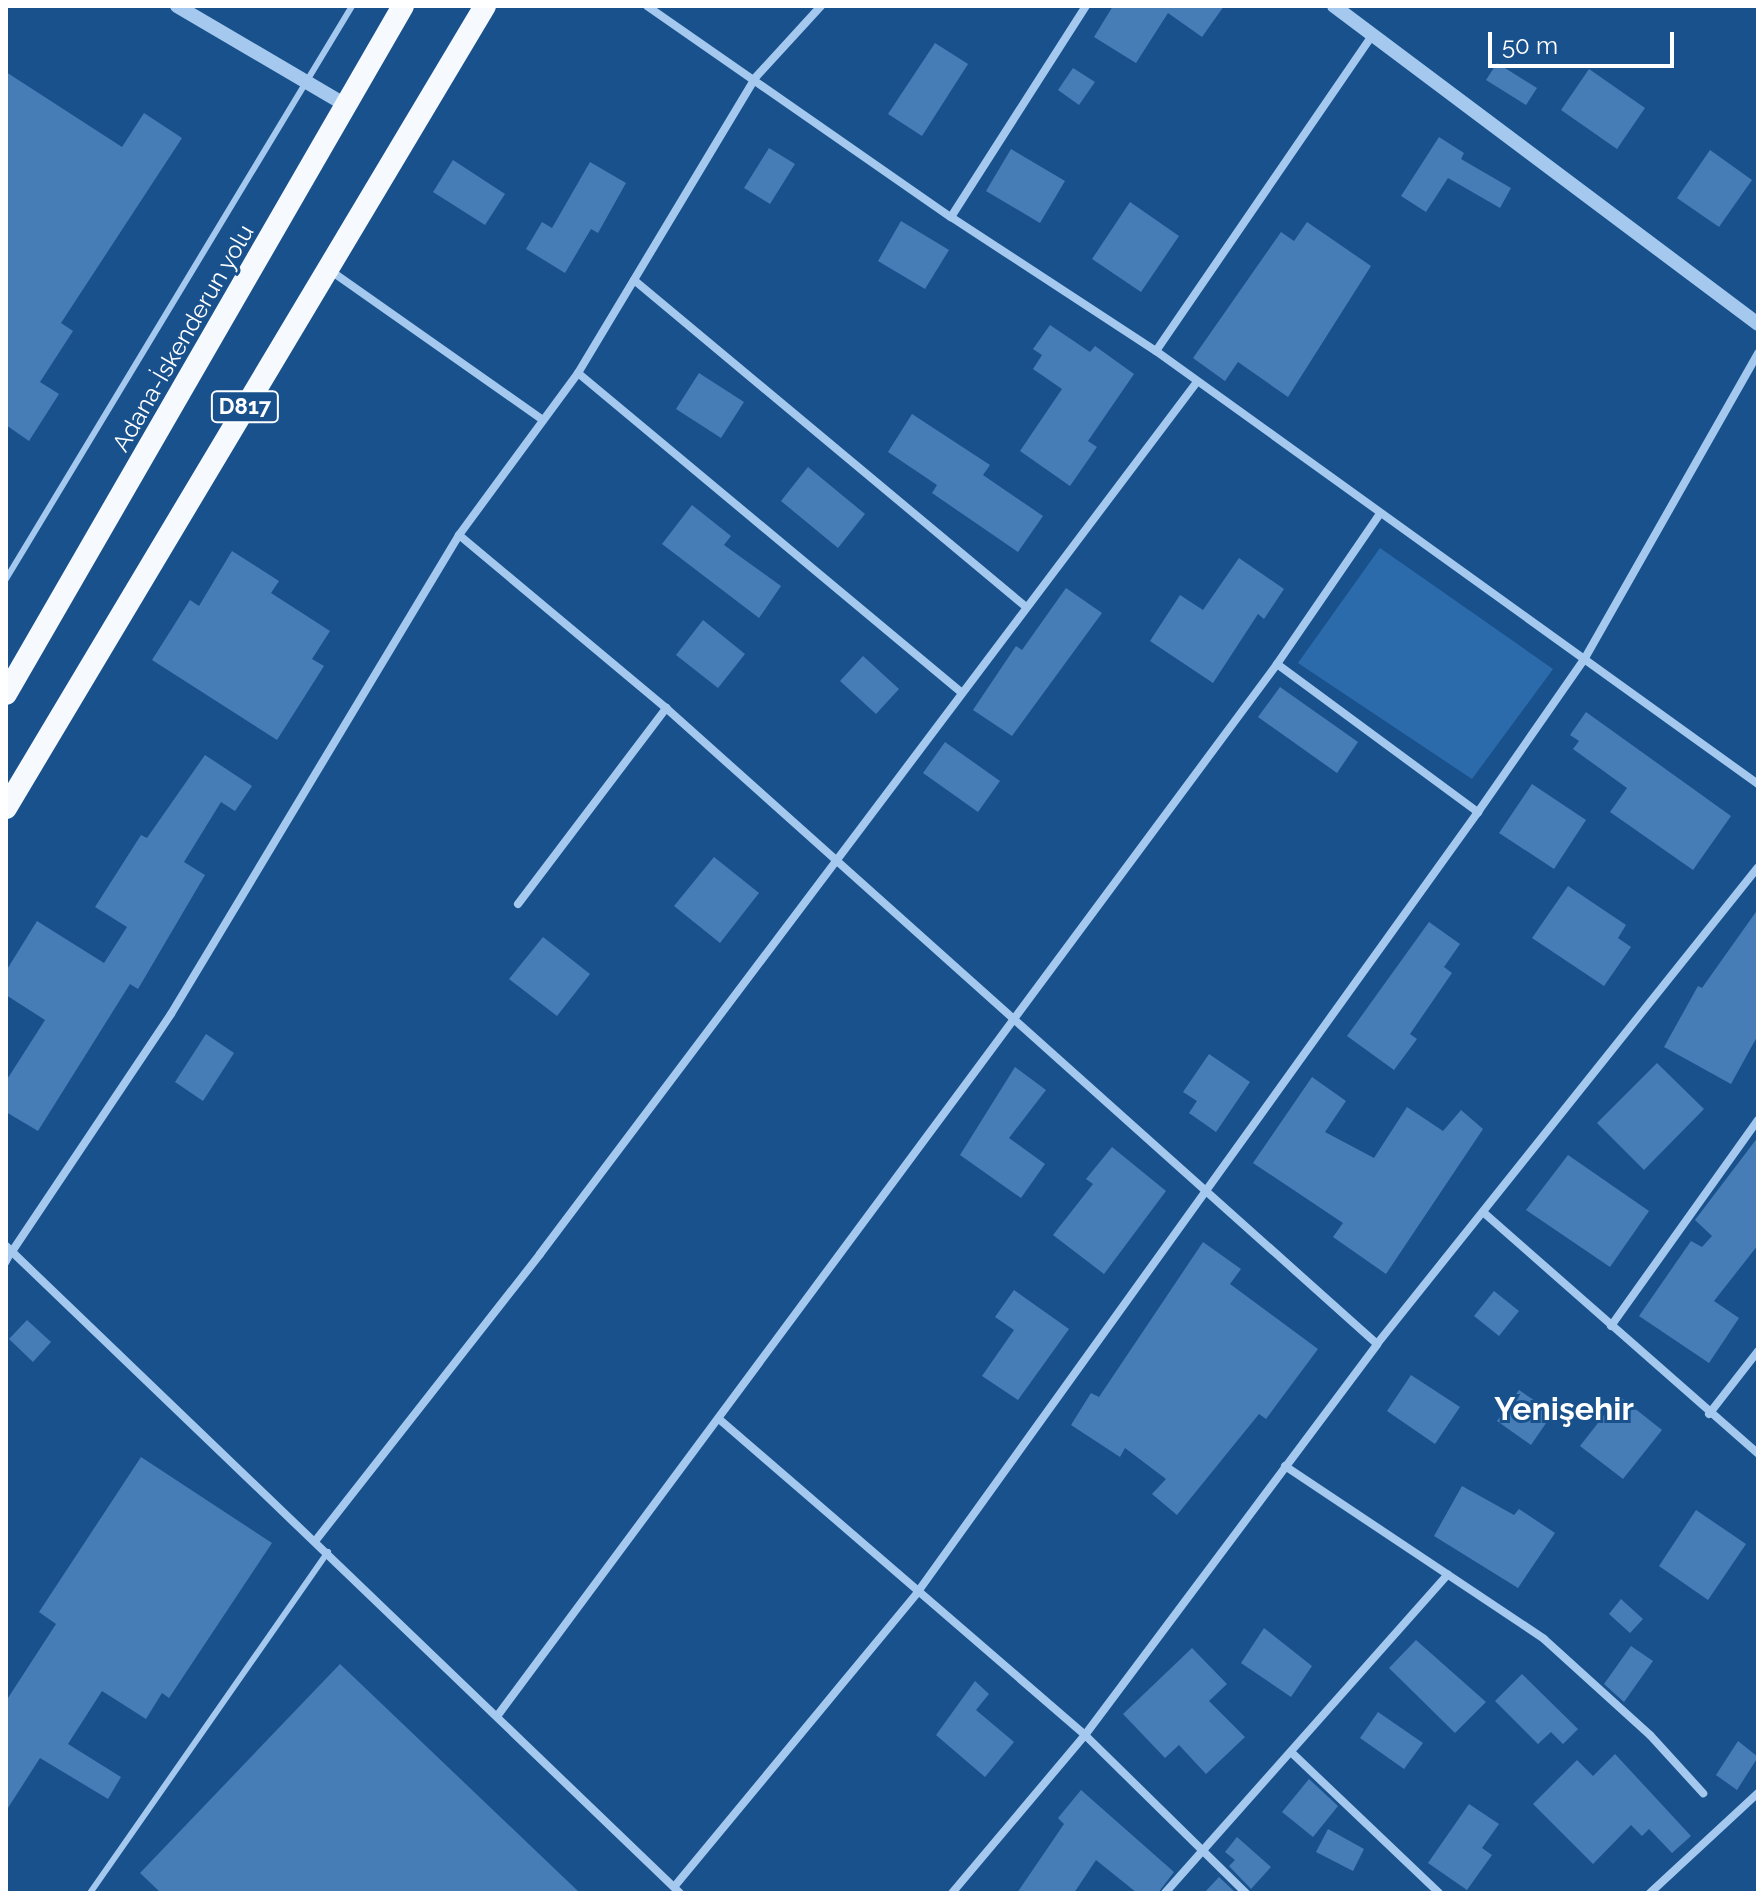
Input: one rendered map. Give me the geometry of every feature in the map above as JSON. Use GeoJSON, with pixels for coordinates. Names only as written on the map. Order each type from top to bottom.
{"type":"FeatureCollection","features":[{"type":"Feature","properties":{"kind":"highway","name":"Adana-İskenderun yolu"},"geometry":{"type":"LineString","coordinates":[[6,694],[403,6]]}},
{"type":"Feature","properties":{"kind":"highway","name":"D817"},"geometry":{"type":"LineString","coordinates":[[6,808],[485,6]]}},
{"type":"Feature","properties":{"kind":"street"},"geometry":{"type":"LineString","coordinates":[[177,6],[346,105]]}},
{"type":"Feature","properties":{"kind":"street"},"geometry":{"type":"LineString","coordinates":[[647,6],[755,78],[951,217],[1156,351],[1379,515],[1585,658],[1758,784]]}},
{"type":"Feature","properties":{"kind":"street"},"geometry":{"type":"LineString","coordinates":[[821,6],[755,78],[578,373],[459,535],[171,1014],[10,1248],[677,1890],[917,1593],[1478,812],[1585,658],[1758,353]]}},
{"type":"Feature","properties":{"kind":"street"},"geometry":{"type":"LineString","coordinates":[[951,217],[1086,6]]}},
{"type":"Feature","properties":{"kind":"street"},"geometry":{"type":"LineString","coordinates":[[1334,6],[1758,324]]}},
{"type":"Feature","properties":{"kind":"street"},"geometry":{"type":"LineString","coordinates":[[1156,351],[1373,34]]}},
{"type":"Feature","properties":{"kind":"street"},"geometry":{"type":"LineString","coordinates":[[328,269],[543,420]]}},
{"type":"Feature","properties":{"kind":"street"},"geometry":{"type":"LineString","coordinates":[[634,280],[1026,607]]}},
{"type":"Feature","properties":{"kind":"street"},"geometry":{"type":"LineString","coordinates":[[578,373],[960,691]]}},
{"type":"Feature","properties":{"kind":"street"},"geometry":{"type":"LineString","coordinates":[[316,1540],[540,1254],[960,691],[1196,383]]}},
{"type":"Feature","properties":{"kind":"street"},"geometry":{"type":"LineString","coordinates":[[498,1715],[1277,664],[1379,515]]}},
{"type":"Feature","properties":{"kind":"street"},"geometry":{"type":"LineString","coordinates":[[459,535],[666,708],[1012,1022],[1377,1344]]}},
{"type":"Feature","properties":{"kind":"street"},"geometry":{"type":"LineString","coordinates":[[1277,664],[1478,812]]}},
{"type":"Feature","properties":{"kind":"street"},"geometry":{"type":"LineString","coordinates":[[518,904],[666,708]]}},
{"type":"Feature","properties":{"kind":"street"},"geometry":{"type":"LineString","coordinates":[[952,1893],[1085,1735],[1377,1344],[1758,867]]}},
{"type":"Feature","properties":{"kind":"street"},"geometry":{"type":"LineString","coordinates":[[1611,1326],[1758,1120]]}},
{"type":"Feature","properties":{"kind":"street"},"geometry":{"type":"LineString","coordinates":[[1483,1212],[1758,1454]]}},
{"type":"Feature","properties":{"kind":"street"},"geometry":{"type":"LineString","coordinates":[[1709,1414],[1758,1351]]}},
{"type":"Feature","properties":{"kind":"street"},"geometry":{"type":"LineString","coordinates":[[719,1419],[1085,1735],[1246,1893]]}},
{"type":"Feature","properties":{"kind":"street"},"geometry":{"type":"LineString","coordinates":[[1285,1466],[1544,1639],[1650,1735],[1703,1793]]}},
{"type":"Feature","properties":{"kind":"street"},"geometry":{"type":"LineString","coordinates":[[1165,1893],[1448,1574]]}},
{"type":"Feature","properties":{"kind":"street"},"geometry":{"type":"LineString","coordinates":[[1291,1752],[1439,1893]]}},
{"type":"Feature","properties":{"kind":"street"},"geometry":{"type":"LineString","coordinates":[[1650,1893],[1758,1793]]}},
{"type":"Feature","properties":{"kind":"lane"},"geometry":{"type":"LineString","coordinates":[[6,579],[352,6]]}},
{"type":"Feature","properties":{"kind":"lane"},"geometry":{"type":"LineString","coordinates":[[6,1263],[10,1248]]}},
{"type":"Feature","properties":{"kind":"lane"},"geometry":{"type":"LineString","coordinates":[[90,1893],[328,1552]]}},
{"type":"Feature","properties":{"kind":"shaded area"},"geometry":{"type":"Polygon","coordinates":[[[1380,548],[1553,669],[1472,779],[1298,663],[1380,548]]]}},
{"type":"Feature","properties":{"kind":"building"},"geometry":{"type":"Polygon","coordinates":[[[1113,6],[1224,6],[1202,37],[1168,13],[1136,63],[1094,37],[1113,6]]]}},
{"type":"Feature","properties":{"kind":"building"},"geometry":{"type":"Polygon","coordinates":[[[935,43],[968,64],[922,136],[888,114],[935,43]]]}},
{"type":"Feature","properties":{"kind":"building"},"geometry":{"type":"Polygon","coordinates":[[[1497,63],[1537,88],[1526,105],[1486,80],[1497,63]]]}},
{"type":"Feature","properties":{"kind":"building"},"geometry":{"type":"Polygon","coordinates":[[[1073,68],[1095,82],[1079,105],[1058,90],[1073,68]]]}},
{"type":"Feature","properties":{"kind":"building"},"geometry":{"type":"Polygon","coordinates":[[[1589,69],[1645,108],[1617,149],[1561,110],[1589,69]]]}},
{"type":"Feature","properties":{"kind":"building"},"geometry":{"type":"Polygon","coordinates":[[[6,72],[122,147],[144,113],[182,138],[61,323],[73,331],[40,382],[59,394],[29,441],[6,425],[6,72]]]}},
{"type":"Feature","properties":{"kind":"building"},"geometry":{"type":"Polygon","coordinates":[[[1439,137],[1464,153],[1461,159],[1511,188],[1500,208],[1448,178],[1426,212],[1401,196],[1439,137]]]}},
{"type":"Feature","properties":{"kind":"building"},"geometry":{"type":"Polygon","coordinates":[[[769,148],[795,164],[770,204],[744,188],[769,148]]]}},
{"type":"Feature","properties":{"kind":"building"},"geometry":{"type":"Polygon","coordinates":[[[1011,149],[1065,181],[1040,223],[986,191],[1011,149]]]}},
{"type":"Feature","properties":{"kind":"building"},"geometry":{"type":"Polygon","coordinates":[[[1710,150],[1752,180],[1719,227],[1677,198],[1710,150]]]}},
{"type":"Feature","properties":{"kind":"building"},"geometry":{"type":"Polygon","coordinates":[[[453,160],[505,194],[485,225],[433,192],[453,160]]]}},
{"type":"Feature","properties":{"kind":"building"},"geometry":{"type":"Polygon","coordinates":[[[590,162],[626,183],[598,233],[591,229],[565,273],[526,249],[542,222],[552,228],[590,162]]]}},
{"type":"Feature","properties":{"kind":"building"},"geometry":{"type":"Polygon","coordinates":[[[1130,202],[1179,236],[1141,292],[1092,259],[1130,202]]]}},
{"type":"Feature","properties":{"kind":"building"},"geometry":{"type":"Polygon","coordinates":[[[901,221],[949,250],[925,289],[878,261],[901,221]]]}},
{"type":"Feature","properties":{"kind":"building"},"geometry":{"type":"Polygon","coordinates":[[[1307,222],[1371,266],[1288,397],[1238,362],[1225,381],[1193,358],[1281,232],[1294,241],[1307,222]]]}},
{"type":"Feature","properties":{"kind":"building"},"geometry":{"type":"Polygon","coordinates":[[[1050,325],[1090,352],[1095,346],[1134,374],[1088,441],[1097,447],[1070,486],[1020,451],[1062,389],[1033,369],[1042,355],[1033,349],[1050,325]]]}},
{"type":"Feature","properties":{"kind":"building"},"geometry":{"type":"Polygon","coordinates":[[[699,373],[744,402],[721,438],[676,409],[699,373]]]}},
{"type":"Feature","properties":{"kind":"building"},"geometry":{"type":"Polygon","coordinates":[[[912,414],[990,465],[983,475],[1043,516],[1018,552],[932,493],[937,485],[888,452],[912,414]]]}},
{"type":"Feature","properties":{"kind":"building"},"geometry":{"type":"Polygon","coordinates":[[[808,467],[865,514],[838,548],[781,501],[808,467]]]}},
{"type":"Feature","properties":{"kind":"building"},"geometry":{"type":"Polygon","coordinates":[[[692,505],[731,536],[724,545],[781,586],[759,618],[662,544],[692,505]]]}},
{"type":"Feature","properties":{"kind":"building"},"geometry":{"type":"Polygon","coordinates":[[[232,551],[279,581],[271,593],[330,631],[312,659],[324,666],[277,740],[152,660],[190,600],[199,606],[232,551]]]}},
{"type":"Feature","properties":{"kind":"building"},"geometry":{"type":"Polygon","coordinates":[[[1239,558],[1284,589],[1264,619],[1258,614],[1213,683],[1150,641],[1180,595],[1203,610],[1239,558]]]}},
{"type":"Feature","properties":{"kind":"building"},"geometry":{"type":"Polygon","coordinates":[[[1066,588],[1102,613],[1012,736],[973,710],[1016,646],[1022,650],[1066,588]]]}},
{"type":"Feature","properties":{"kind":"building"},"geometry":{"type":"Polygon","coordinates":[[[703,620],[745,654],[718,688],[676,655],[703,620]]]}},
{"type":"Feature","properties":{"kind":"building"},"geometry":{"type":"Polygon","coordinates":[[[863,656],[899,689],[876,714],[840,681],[863,656]]]}},
{"type":"Feature","properties":{"kind":"building"},"geometry":{"type":"Polygon","coordinates":[[[1280,687],[1358,742],[1337,773],[1258,717],[1280,687]]]}},
{"type":"Feature","properties":{"kind":"building"},"geometry":{"type":"Polygon","coordinates":[[[1586,712],[1731,816],[1693,870],[1610,812],[1627,788],[1573,749],[1579,741],[1570,735],[1586,712]]]}},
{"type":"Feature","properties":{"kind":"building"},"geometry":{"type":"Polygon","coordinates":[[[945,742],[1000,781],[978,812],[923,773],[945,742]]]}},
{"type":"Feature","properties":{"kind":"building"},"geometry":{"type":"Polygon","coordinates":[[[205,755],[252,786],[235,811],[221,802],[184,862],[205,875],[138,989],[130,984],[38,1131],[6,1112],[6,1081],[45,1020],[6,995],[6,971],[37,921],[104,963],[127,927],[95,907],[141,835],[147,838],[205,755]]]}},
{"type":"Feature","properties":{"kind":"building"},"geometry":{"type":"Polygon","coordinates":[[[1532,784],[1586,820],[1554,869],[1499,833],[1532,784]]]}},
{"type":"Feature","properties":{"kind":"building"},"geometry":{"type":"Polygon","coordinates":[[[714,857],[759,893],[720,943],[674,906],[714,857]]]}},
{"type":"Feature","properties":{"kind":"building"},"geometry":{"type":"Polygon","coordinates":[[[1568,886],[1626,925],[1618,938],[1631,947],[1604,986],[1532,938],[1568,886]]]}},
{"type":"Feature","properties":{"kind":"building"},"geometry":{"type":"Polygon","coordinates":[[[1758,909],[1758,1035],[1731,1084],[1664,1047],[1698,986],[1702,988],[1758,909]]]}},
{"type":"Feature","properties":{"kind":"building"},"geometry":{"type":"Polygon","coordinates":[[[1429,922],[1460,944],[1444,967],[1452,973],[1410,1034],[1417,1039],[1394,1070],[1347,1036],[1429,922]]]}},
{"type":"Feature","properties":{"kind":"building"},"geometry":{"type":"Polygon","coordinates":[[[543,937],[590,974],[557,1016],[509,979],[543,937]]]}},
{"type":"Feature","properties":{"kind":"building"},"geometry":{"type":"Polygon","coordinates":[[[206,1034],[234,1053],[203,1101],[175,1082],[206,1034]]]}},
{"type":"Feature","properties":{"kind":"building"},"geometry":{"type":"Polygon","coordinates":[[[1209,1054],[1250,1082],[1216,1132],[1189,1113],[1197,1101],[1183,1092],[1209,1054]]]}},
{"type":"Feature","properties":{"kind":"building"},"geometry":{"type":"Polygon","coordinates":[[[1657,1063],[1704,1109],[1644,1170],[1597,1123],[1657,1063]]]}},
{"type":"Feature","properties":{"kind":"building"},"geometry":{"type":"Polygon","coordinates":[[[1015,1067],[1046,1090],[1009,1138],[1045,1164],[1021,1198],[960,1155],[1015,1067]]]}},
{"type":"Feature","properties":{"kind":"building"},"geometry":{"type":"Polygon","coordinates":[[[1312,1077],[1346,1101],[1325,1132],[1374,1158],[1407,1107],[1443,1131],[1461,1110],[1483,1129],[1386,1274],[1333,1237],[1343,1223],[1253,1163],[1312,1077]]]}},
{"type":"Feature","properties":{"kind":"building"},"geometry":{"type":"Polygon","coordinates":[[[1758,1137],[1758,1245],[1714,1301],[1739,1318],[1709,1363],[1639,1316],[1691,1241],[1702,1247],[1712,1236],[1695,1220],[1758,1137]]]}},
{"type":"Feature","properties":{"kind":"building"},"geometry":{"type":"Polygon","coordinates":[[[1112,1147],[1166,1191],[1104,1274],[1053,1235],[1093,1184],[1086,1179],[1112,1147]]]}},
{"type":"Feature","properties":{"kind":"building"},"geometry":{"type":"Polygon","coordinates":[[[1568,1155],[1649,1211],[1610,1267],[1526,1210],[1568,1155]]]}},
{"type":"Feature","properties":{"kind":"building"},"geometry":{"type":"Polygon","coordinates":[[[1203,1242],[1241,1269],[1230,1284],[1318,1349],[1266,1419],[1259,1414],[1177,1515],[1152,1494],[1166,1479],[1125,1448],[1120,1457],[1071,1425],[1091,1393],[1099,1397],[1203,1242]]]}},
{"type":"Feature","properties":{"kind":"building"},"geometry":{"type":"Polygon","coordinates":[[[1014,1290],[1069,1329],[1018,1400],[982,1376],[1014,1330],[995,1317],[1014,1290]]]}},
{"type":"Feature","properties":{"kind":"building"},"geometry":{"type":"Polygon","coordinates":[[[1494,1291],[1519,1311],[1499,1336],[1474,1316],[1494,1291]]]}},
{"type":"Feature","properties":{"kind":"building"},"geometry":{"type":"Polygon","coordinates":[[[27,1320],[51,1342],[33,1362],[9,1339],[27,1320]]]}},
{"type":"Feature","properties":{"kind":"building"},"geometry":{"type":"Polygon","coordinates":[[[1411,1375],[1460,1407],[1435,1444],[1387,1411],[1411,1375]]]}},
{"type":"Feature","properties":{"kind":"building"},"geometry":{"type":"Polygon","coordinates":[[[1519,1390],[1553,1413],[1531,1445],[1497,1421],[1519,1390]]]}},
{"type":"Feature","properties":{"kind":"building"},"geometry":{"type":"Polygon","coordinates":[[[1619,1396],[1662,1430],[1623,1479],[1580,1446],[1619,1396]]]}},
{"type":"Feature","properties":{"kind":"building"},"geometry":{"type":"Polygon","coordinates":[[[141,1457],[272,1543],[169,1698],[162,1693],[146,1719],[102,1691],[68,1744],[121,1777],[108,1799],[40,1758],[6,1811],[6,1701],[56,1624],[39,1612],[141,1457]]]}},
{"type":"Feature","properties":{"kind":"building"},"geometry":{"type":"Polygon","coordinates":[[[1462,1486],[1514,1515],[1519,1509],[1555,1533],[1518,1588],[1434,1536],[1462,1486]]]}},
{"type":"Feature","properties":{"kind":"building"},"geometry":{"type":"Polygon","coordinates":[[[1696,1510],[1746,1544],[1708,1600],[1659,1566],[1696,1510]]]}},
{"type":"Feature","properties":{"kind":"building"},"geometry":{"type":"Polygon","coordinates":[[[1621,1599],[1643,1619],[1630,1633],[1609,1614],[1621,1599]]]}},
{"type":"Feature","properties":{"kind":"building"},"geometry":{"type":"Polygon","coordinates":[[[1264,1628],[1312,1666],[1291,1697],[1241,1663],[1264,1628]]]}},
{"type":"Feature","properties":{"kind":"building"},"geometry":{"type":"Polygon","coordinates":[[[1416,1640],[1486,1702],[1455,1733],[1389,1668],[1416,1640]]]}},
{"type":"Feature","properties":{"kind":"building"},"geometry":{"type":"Polygon","coordinates":[[[1631,1646],[1653,1661],[1624,1702],[1604,1684],[1631,1646]]]}},
{"type":"Feature","properties":{"kind":"building"},"geometry":{"type":"Polygon","coordinates":[[[1192,1648],[1227,1684],[1209,1701],[1245,1737],[1206,1774],[1179,1745],[1165,1758],[1123,1714],[1192,1648]]]}},
{"type":"Feature","properties":{"kind":"building"},"geometry":{"type":"Polygon","coordinates":[[[340,1664],[580,1893],[161,1893],[140,1873],[340,1664]]]}},
{"type":"Feature","properties":{"kind":"building"},"geometry":{"type":"Polygon","coordinates":[[[1522,1674],[1578,1729],[1563,1744],[1551,1732],[1538,1744],[1495,1701],[1522,1674]]]}},
{"type":"Feature","properties":{"kind":"building"},"geometry":{"type":"Polygon","coordinates":[[[975,1681],[989,1694],[976,1710],[1014,1742],[985,1777],[936,1735],[975,1681]]]}},
{"type":"Feature","properties":{"kind":"building"},"geometry":{"type":"Polygon","coordinates":[[[1378,1712],[1423,1743],[1404,1769],[1360,1738],[1378,1712]]]}},
{"type":"Feature","properties":{"kind":"building"},"geometry":{"type":"Polygon","coordinates":[[[1738,1741],[1758,1757],[1737,1790],[1716,1775],[1738,1741]]]}},
{"type":"Feature","properties":{"kind":"building"},"geometry":{"type":"Polygon","coordinates":[[[1615,1754],[1691,1836],[1672,1853],[1649,1829],[1642,1836],[1631,1825],[1593,1864],[1533,1804],[1577,1760],[1593,1776],[1615,1754]]]}},
{"type":"Feature","properties":{"kind":"building"},"geometry":{"type":"Polygon","coordinates":[[[1309,1779],[1338,1806],[1313,1837],[1282,1812],[1309,1779]]]}},
{"type":"Feature","properties":{"kind":"building"},"geometry":{"type":"Polygon","coordinates":[[[1081,1790],[1174,1872],[1158,1893],[1137,1893],[1096,1860],[1074,1893],[1017,1893],[1064,1824],[1058,1818],[1081,1790]]]}},
{"type":"Feature","properties":{"kind":"building"},"geometry":{"type":"Polygon","coordinates":[[[1469,1804],[1499,1824],[1482,1848],[1492,1855],[1467,1890],[1428,1863],[1469,1804]]]}},
{"type":"Feature","properties":{"kind":"building"},"geometry":{"type":"Polygon","coordinates":[[[1328,1829],[1364,1849],[1353,1871],[1316,1852],[1328,1829]]]}},
{"type":"Feature","properties":{"kind":"building"},"geometry":{"type":"Polygon","coordinates":[[[1237,1837],[1271,1867],[1251,1889],[1229,1866],[1235,1860],[1225,1852],[1237,1837]]]}},
{"type":"Feature","properties":{"kind":"building"},"geometry":{"type":"Polygon","coordinates":[[[1219,1877],[1236,1893],[1204,1893],[1219,1877]]]}},
{"type":"Feature","properties":{"kind":"district","name":"Yenişehir"},"geometry":{"type":"Point","coordinates":[1564,1409]}}]}
